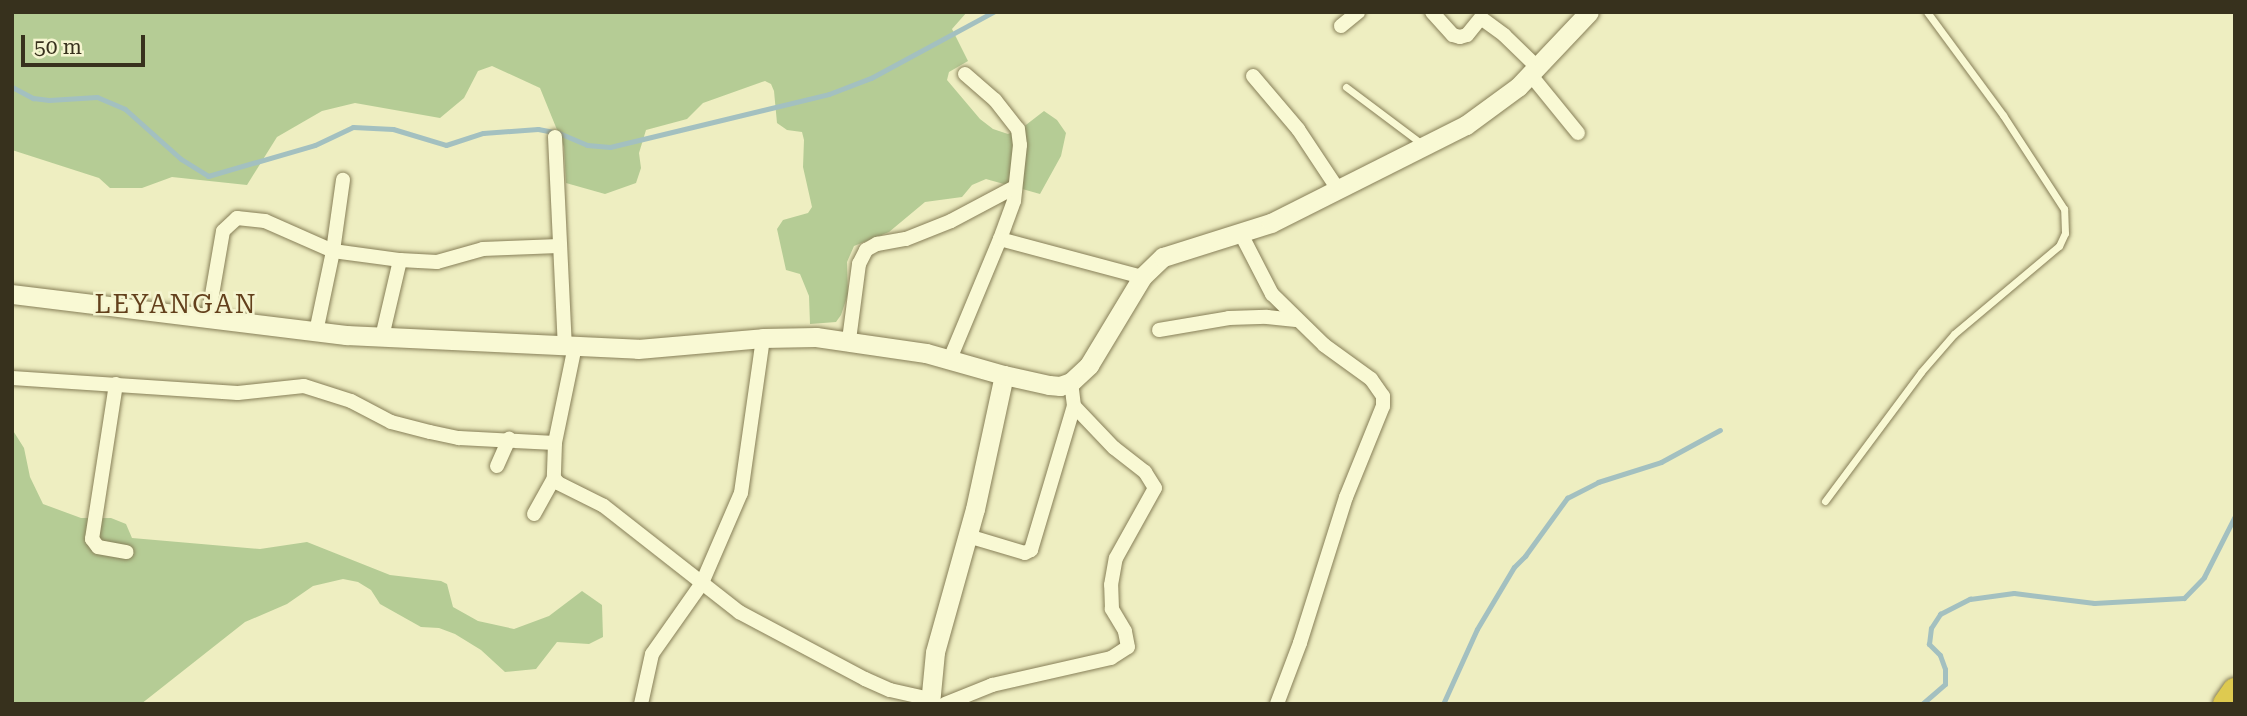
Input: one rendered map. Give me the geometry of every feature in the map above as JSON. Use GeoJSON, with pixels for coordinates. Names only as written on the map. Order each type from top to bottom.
{"type":"FeatureCollection","features":[{"type":"Feature","properties":{"kind":"highway"},"geometry":{"type":"LineString","coordinates":[[2226,704],[2235,691]]}},
{"type":"Feature","properties":{"kind":"street"},"geometry":{"type":"LineString","coordinates":[[1341,26],[1358,12]]}},
{"type":"Feature","properties":{"kind":"street"},"geometry":{"type":"LineString","coordinates":[[1432,12],[1452,35],[1460,37],[1467,35],[1483,15],[1534,71],[1578,133]]}},
{"type":"Feature","properties":{"kind":"street"},"geometry":{"type":"LineString","coordinates":[[12,294],[316,332],[382,337],[638,349],[763,338],[849,340],[950,359],[1049,385],[1071,382],[1089,365],[1142,277],[1167,255],[1271,223],[1426,146],[1493,106],[1534,71],[1589,12]]}},
{"type":"Feature","properties":{"kind":"street"},"geometry":{"type":"LineString","coordinates":[[950,359],[1014,201],[1020,145],[1018,129],[995,100],[965,74]]}},
{"type":"Feature","properties":{"kind":"street"},"geometry":{"type":"LineString","coordinates":[[1253,76],[1298,129],[1339,191]]}},
{"type":"Feature","properties":{"kind":"street"},"geometry":{"type":"LineString","coordinates":[[534,514],[554,478],[555,443],[570,346],[558,247],[555,137]]}},
{"type":"Feature","properties":{"kind":"street"},"geometry":{"type":"LineString","coordinates":[[316,332],[333,251],[343,180]]}},
{"type":"Feature","properties":{"kind":"street"},"geometry":{"type":"LineString","coordinates":[[849,340],[859,264],[866,250],[877,244],[906,239],[951,221],[1015,187]]}},
{"type":"Feature","properties":{"kind":"street"},"geometry":{"type":"LineString","coordinates":[[208,318],[223,231],[237,218],[265,220],[333,251],[400,260],[438,262],[483,249],[558,247]]}},
{"type":"Feature","properties":{"kind":"street"},"geometry":{"type":"LineString","coordinates":[[1241,234],[1268,289],[1296,320],[1324,345],[1371,379],[1381,390],[1384,401],[1346,497],[1300,643],[1277,704]]}},
{"type":"Feature","properties":{"kind":"street"},"geometry":{"type":"LineString","coordinates":[[1000,239],[1142,277]]}},
{"type":"Feature","properties":{"kind":"street"},"geometry":{"type":"LineString","coordinates":[[382,337],[400,260]]}},
{"type":"Feature","properties":{"kind":"street"},"geometry":{"type":"LineString","coordinates":[[1159,330],[1229,318],[1267,317],[1296,320]]}},
{"type":"Feature","properties":{"kind":"street"},"geometry":{"type":"LineString","coordinates":[[641,704],[652,654],[702,583],[741,493],[763,338]]}},
{"type":"Feature","properties":{"kind":"street"},"geometry":{"type":"LineString","coordinates":[[935,702],[935,652],[968,536],[1004,375]]}},
{"type":"Feature","properties":{"kind":"street"},"geometry":{"type":"LineString","coordinates":[[12,378],[238,393],[304,386],[351,401],[373,415],[415,429],[459,438],[555,443]]}},
{"type":"Feature","properties":{"kind":"street"},"geometry":{"type":"LineString","coordinates":[[968,536],[1029,551],[1074,406],[1071,382]]}},
{"type":"Feature","properties":{"kind":"street"},"geometry":{"type":"LineString","coordinates":[[116,384],[92,539],[98,547],[127,552]]}},
{"type":"Feature","properties":{"kind":"street"},"geometry":{"type":"LineString","coordinates":[[554,478],[563,486],[613,512],[739,612],[831,663],[890,690],[935,702],[992,685],[1111,658],[1128,647],[1125,631],[1112,609],[1111,585],[1116,558],[1155,488],[1145,472],[1114,448],[1074,406]]}},
{"type":"Feature","properties":{"kind":"street"},"geometry":{"type":"LineString","coordinates":[[497,466],[509,439]]}},
{"type":"Feature","properties":{"kind":"lane"},"geometry":{"type":"LineString","coordinates":[[1825,501],[1921,372],[1954,334],[2059,246],[2065,233],[2064,209],[2003,115],[1927,12]]}},
{"type":"Feature","properties":{"kind":"lane"},"geometry":{"type":"LineString","coordinates":[[1346,87],[1426,146]]}},
{"type":"Feature","properties":{"kind":"green space"},"geometry":{"type":"Polygon","coordinates":[[[12,12],[967,12],[952,29],[968,61],[949,72],[947,80],[980,119],[993,129],[1008,134],[1022,128],[1044,111],[1057,120],[1066,133],[1061,156],[1040,194],[986,179],[972,185],[962,197],[925,202],[889,232],[854,246],[847,262],[848,294],[841,315],[836,322],[810,324],[809,296],[800,274],[786,270],[777,229],[783,220],[808,213],[812,207],[803,167],[804,140],[802,132],[787,130],[777,123],[774,91],[771,84],[765,81],[703,103],[687,119],[646,130],[639,153],[641,168],[636,183],[605,194],[566,183],[564,147],[540,88],[492,66],[478,71],[464,98],[440,118],[355,103],[322,111],[277,137],[247,185],[172,177],[142,188],[110,188],[99,178],[12,150],[12,12]]]}},
{"type":"Feature","properties":{"kind":"green space"},"geometry":{"type":"Polygon","coordinates":[[[12,429],[24,448],[30,477],[43,504],[81,518],[111,518],[126,524],[132,538],[260,549],[307,542],[390,575],[441,581],[447,584],[453,607],[478,621],[514,629],[549,616],[582,591],[602,605],[603,637],[589,644],[557,642],[536,669],[505,672],[481,650],[455,634],[439,628],[421,627],[380,604],[371,590],[358,582],[343,579],[313,586],[287,604],[245,622],[141,704],[12,704],[12,429]]]}},
{"type":"Feature","properties":{"kind":"waterway"},"geometry":{"type":"LineString","coordinates":[[12,87],[33,98],[49,100],[97,97],[125,109],[181,159],[208,176],[315,145],[353,127],[393,129],[446,145],[483,133],[538,129],[559,133],[587,145],[610,147],[829,94],[871,78],[993,12]]}},
{"type":"Feature","properties":{"kind":"waterway"},"geometry":{"type":"LineString","coordinates":[[1443,704],[1477,629],[1514,567],[1567,498],[1598,482],[1661,462],[1720,430]]}},
{"type":"Feature","properties":{"kind":"waterway"},"geometry":{"type":"LineString","coordinates":[[1922,704],[1945,684],[1945,669],[1940,655],[1929,644],[1931,628],[1940,614],[1970,599],[2014,593],[2094,603],[2184,598],[2204,577],[2235,516]]}},
{"type":"Feature","properties":{"kind":"district","name":"LEYANGAN"},"geometry":{"type":"Point","coordinates":[176,305]}}]}
